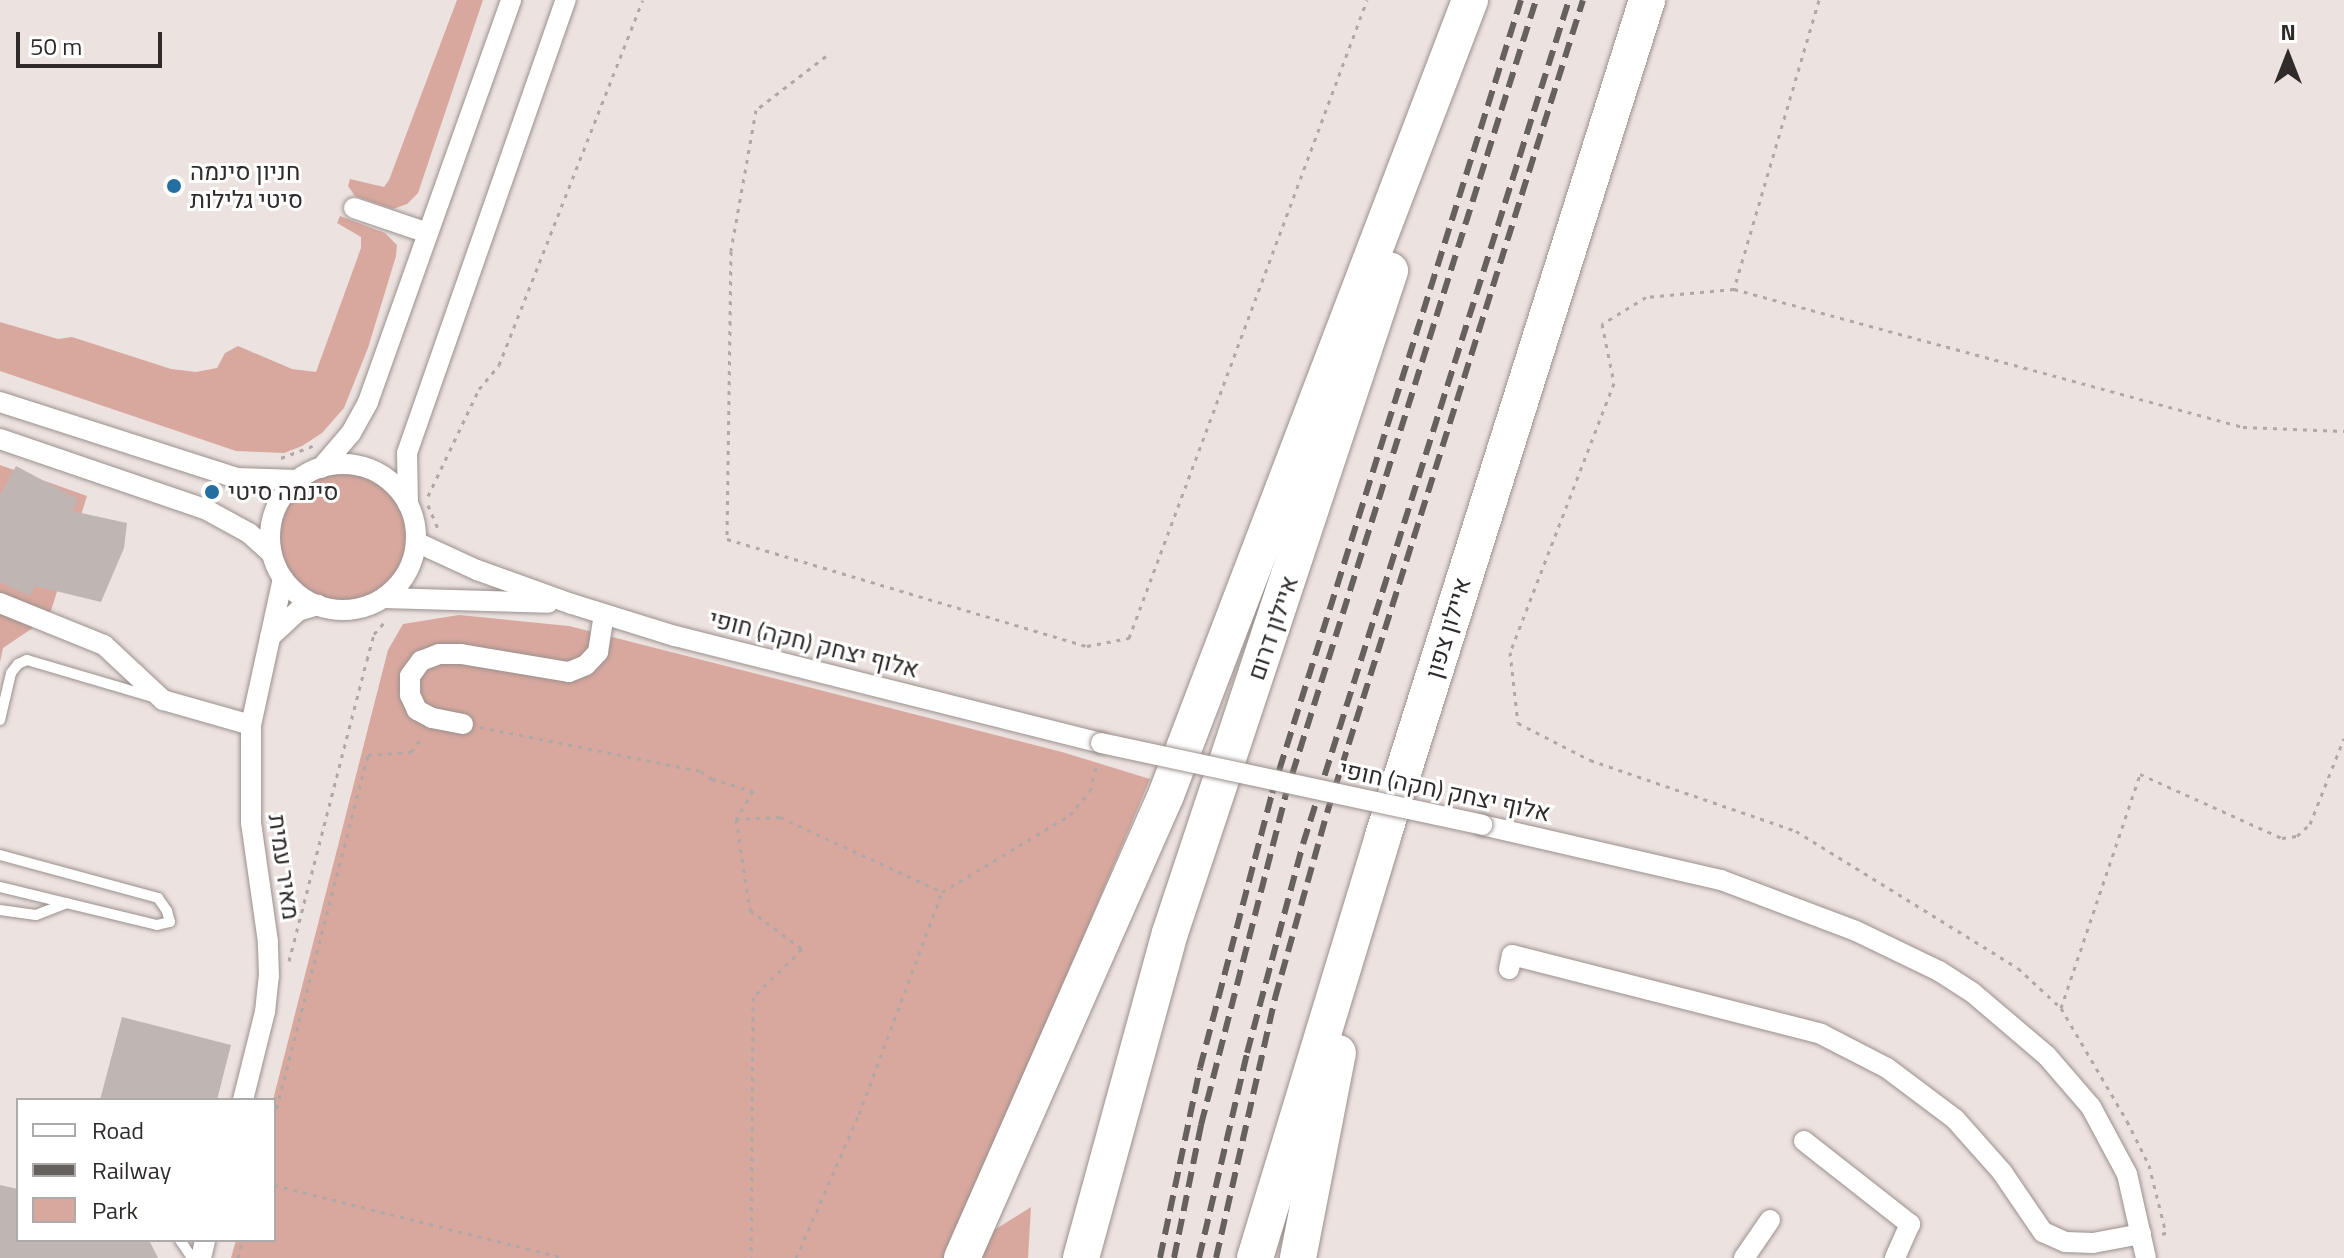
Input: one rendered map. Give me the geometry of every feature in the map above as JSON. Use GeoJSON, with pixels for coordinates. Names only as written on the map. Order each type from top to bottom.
{"type":"FeatureCollection","features":[{"type":"Feature","properties":{"kind":"highway"},"geometry":{"type":"LineString","coordinates":[[962,1258],[1166,795],[1470,0]]}},
{"type":"Feature","properties":{"kind":"highway","name":"איילון דרום"},"geometry":{"type":"LineString","coordinates":[[1081,1258],[1170,933],[1363,361],[1470,0]]}},
{"type":"Feature","properties":{"kind":"highway","name":"איילון צפון"},"geometry":{"type":"LineString","coordinates":[[1255,1258],[1383,836],[1647,0]]}},
{"type":"Feature","properties":{"kind":"highway"},"geometry":{"type":"LineString","coordinates":[[1298,1258],[1383,836]]}},
{"type":"Feature","properties":{"kind":"street"},"geometry":{"type":"LineString","coordinates":[[321,468],[351,433],[368,402],[511,0]]}},
{"type":"Feature","properties":{"kind":"street"},"geometry":{"type":"LineString","coordinates":[[0,439],[205,509],[249,533],[272,554],[283,578],[304,599],[318,605],[348,610],[388,607],[407,574],[416,542],[417,501],[407,453],[566,0]]}},
{"type":"Feature","properties":{"kind":"street"},"geometry":{"type":"LineString","coordinates":[[354,208],[428,233]]}},
{"type":"Feature","properties":{"kind":"street"},"geometry":{"type":"LineString","coordinates":[[0,402],[237,478],[298,480]]}},
{"type":"Feature","properties":{"kind":"street"},"geometry":{"type":"LineString","coordinates":[[272,554],[272,521],[277,506],[298,480],[321,468],[341,464],[362,466],[381,474],[417,501]]}},
{"type":"Feature","properties":{"kind":"street","name":"אלוף יצחק (חקה) חופי"},"geometry":{"type":"LineString","coordinates":[[416,542],[477,570],[572,604],[691,640],[1101,743],[1721,880],[1856,931],[1939,971],[1973,993],[2036,1045],[2091,1107],[2127,1174],[2146,1258]]}},
{"type":"Feature","properties":{"kind":"street","name":"מאיר עמית"},"geometry":{"type":"LineString","coordinates":[[244,1098],[265,1012],[269,976],[268,942],[251,823],[251,725],[267,640],[283,578]]}},
{"type":"Feature","properties":{"kind":"street"},"geometry":{"type":"LineString","coordinates":[[0,603],[104,645],[163,700],[251,725]]}},
{"type":"Feature","properties":{"kind":"street","name":"אלוף יצחק (חקה) חופי"},"geometry":{"type":"LineString","coordinates":[[388,607],[572,604]]}},
{"type":"Feature","properties":{"kind":"street"},"geometry":{"type":"LineString","coordinates":[[267,640],[298,611],[318,605]]}},
{"type":"Feature","properties":{"kind":"street"},"geometry":{"type":"LineString","coordinates":[[463,724],[432,718],[417,710],[410,695],[410,676],[421,661],[439,654],[461,654],[569,672],[586,665],[598,652],[604,614]]}},
{"type":"Feature","properties":{"kind":"street"},"geometry":{"type":"LineString","coordinates":[[1509,969],[1512,955],[1821,1034],[1887,1068],[1955,1119],[2002,1172],[2043,1232],[2065,1242],[2093,1243],[2141,1234]]}},
{"type":"Feature","properties":{"kind":"street"},"geometry":{"type":"LineString","coordinates":[[1804,1141],[1910,1224],[1895,1258]]}},
{"type":"Feature","properties":{"kind":"street"},"geometry":{"type":"LineString","coordinates":[[1744,1258],[1770,1220]]}},
{"type":"Feature","properties":{"kind":"lane"},"geometry":{"type":"LineString","coordinates":[[0,720],[11,673],[18,664],[27,660],[163,700]]}},
{"type":"Feature","properties":{"kind":"lane"},"geometry":{"type":"LineString","coordinates":[[0,855],[158,898],[170,922],[157,925],[0,887]]}},
{"type":"Feature","properties":{"kind":"lane"},"geometry":{"type":"LineString","coordinates":[[0,910],[36,915],[70,902]]}},
{"type":"Feature","properties":{"kind":"path"},"geometry":{"type":"LineString","coordinates":[[417,501],[479,389],[499,365],[643,0]]}},
{"type":"Feature","properties":{"kind":"path"},"geometry":{"type":"LineString","coordinates":[[826,56],[756,110],[731,251],[727,539],[1087,646],[1129,638],[1367,0]]}},
{"type":"Feature","properties":{"kind":"path"},"geometry":{"type":"LineString","coordinates":[[1734,289],[1819,0]]}},
{"type":"Feature","properties":{"kind":"path"},"geometry":{"type":"LineString","coordinates":[[2344,431],[2243,427],[1734,289],[1646,297],[1602,324],[1614,383],[1510,652],[1518,723],[1590,760],[1796,831],[2018,968],[2061,1008],[2140,774],[2282,838],[2297,836],[2310,824],[2344,738]]}},
{"type":"Feature","properties":{"kind":"path"},"geometry":{"type":"LineString","coordinates":[[288,963],[370,647],[388,607]]}},
{"type":"Feature","properties":{"kind":"path"},"geometry":{"type":"LineString","coordinates":[[276,1110],[368,755],[411,752],[432,718]]}},
{"type":"Feature","properties":{"kind":"path"},"geometry":{"type":"LineString","coordinates":[[463,724],[542,736],[701,771],[712,779],[753,791],[736,819],[750,910],[802,949],[753,997],[751,1258]]}},
{"type":"Feature","properties":{"kind":"path"},"geometry":{"type":"LineString","coordinates":[[796,1258],[859,1114],[942,892],[1070,815],[1090,791],[1101,743]]}},
{"type":"Feature","properties":{"kind":"path"},"geometry":{"type":"LineString","coordinates":[[736,819],[780,817],[942,892]]}},
{"type":"Feature","properties":{"kind":"path"},"geometry":{"type":"LineString","coordinates":[[276,1186],[564,1258]]}},
{"type":"Feature","properties":{"kind":"green space"},"geometry":{"type":"Polygon","coordinates":[[[457,0],[483,0],[418,193],[407,204],[393,209],[355,196],[348,186],[350,179],[384,187],[389,180],[457,0]]]}},
{"type":"Feature","properties":{"kind":"green space"},"geometry":{"type":"Polygon","coordinates":[[[340,216],[385,233],[397,245],[396,256],[368,348],[344,408],[322,433],[302,446],[284,453],[236,451],[0,371],[0,322],[58,339],[72,337],[171,369],[196,372],[217,368],[225,353],[238,346],[292,369],[316,372],[361,248],[361,237],[337,223],[340,216]]]}},
{"type":"Feature","properties":{"kind":"green space"},"geometry":{"type":"Polygon","coordinates":[[[0,465],[87,496],[49,617],[3,648],[0,662],[0,465]]]}},
{"type":"Feature","properties":{"kind":"green space"},"geometry":{"type":"Polygon","coordinates":[[[344,473],[369,478],[389,492],[403,512],[408,537],[403,562],[389,582],[369,596],[344,601],[319,596],[299,582],[285,562],[280,537],[285,512],[299,492],[319,478],[344,473]]]}},
{"type":"Feature","properties":{"kind":"green space"},"geometry":{"type":"Polygon","coordinates":[[[459,615],[569,626],[1062,752],[1150,779],[948,1258],[231,1258],[235,1242],[276,1242],[276,1098],[274,1098],[388,650],[403,624],[459,615]]]}},
{"type":"Feature","properties":{"kind":"green space"},"geometry":{"type":"Polygon","coordinates":[[[1031,1207],[1028,1258],[978,1258],[991,1232],[1031,1207]]]}},
{"type":"Feature","properties":{"kind":"building"},"geometry":{"type":"Polygon","coordinates":[[[16,466],[78,499],[72,511],[127,523],[124,548],[101,602],[35,586],[30,596],[0,582],[0,496],[16,466]]]}},
{"type":"Feature","properties":{"kind":"building"},"geometry":{"type":"Polygon","coordinates":[[[122,1017],[231,1045],[218,1098],[101,1098],[122,1017]]]}},
{"type":"Feature","properties":{"kind":"building"},"geometry":{"type":"Polygon","coordinates":[[[0,1185],[16,1189],[16,1242],[150,1242],[158,1258],[0,1258],[0,1185]]]}},
{"type":"Feature","properties":{"kind":"railway"},"geometry":{"type":"LineString","coordinates":[[1160,1258],[1200,1068],[1272,793],[1521,0]]}},
{"type":"Feature","properties":{"kind":"railway"},"geometry":{"type":"LineString","coordinates":[[1174,1258],[1201,1125],[1285,797],[1536,0]]}},
{"type":"Feature","properties":{"kind":"railway"},"geometry":{"type":"LineString","coordinates":[[1199,1258],[1247,1053],[1303,844],[1569,0]]}},
{"type":"Feature","properties":{"kind":"railway"},"geometry":{"type":"LineString","coordinates":[[1216,1258],[1275,998],[1327,813],[1583,0]]}},
{"type":"Feature","properties":{"kind":"place","name":"חניון סינמה סיטי גלילות"},"geometry":{"type":"Point","coordinates":[174,186]}},
{"type":"Feature","properties":{"kind":"place","name":"סינמה סיטי"},"geometry":{"type":"Point","coordinates":[212,492]}}]}
